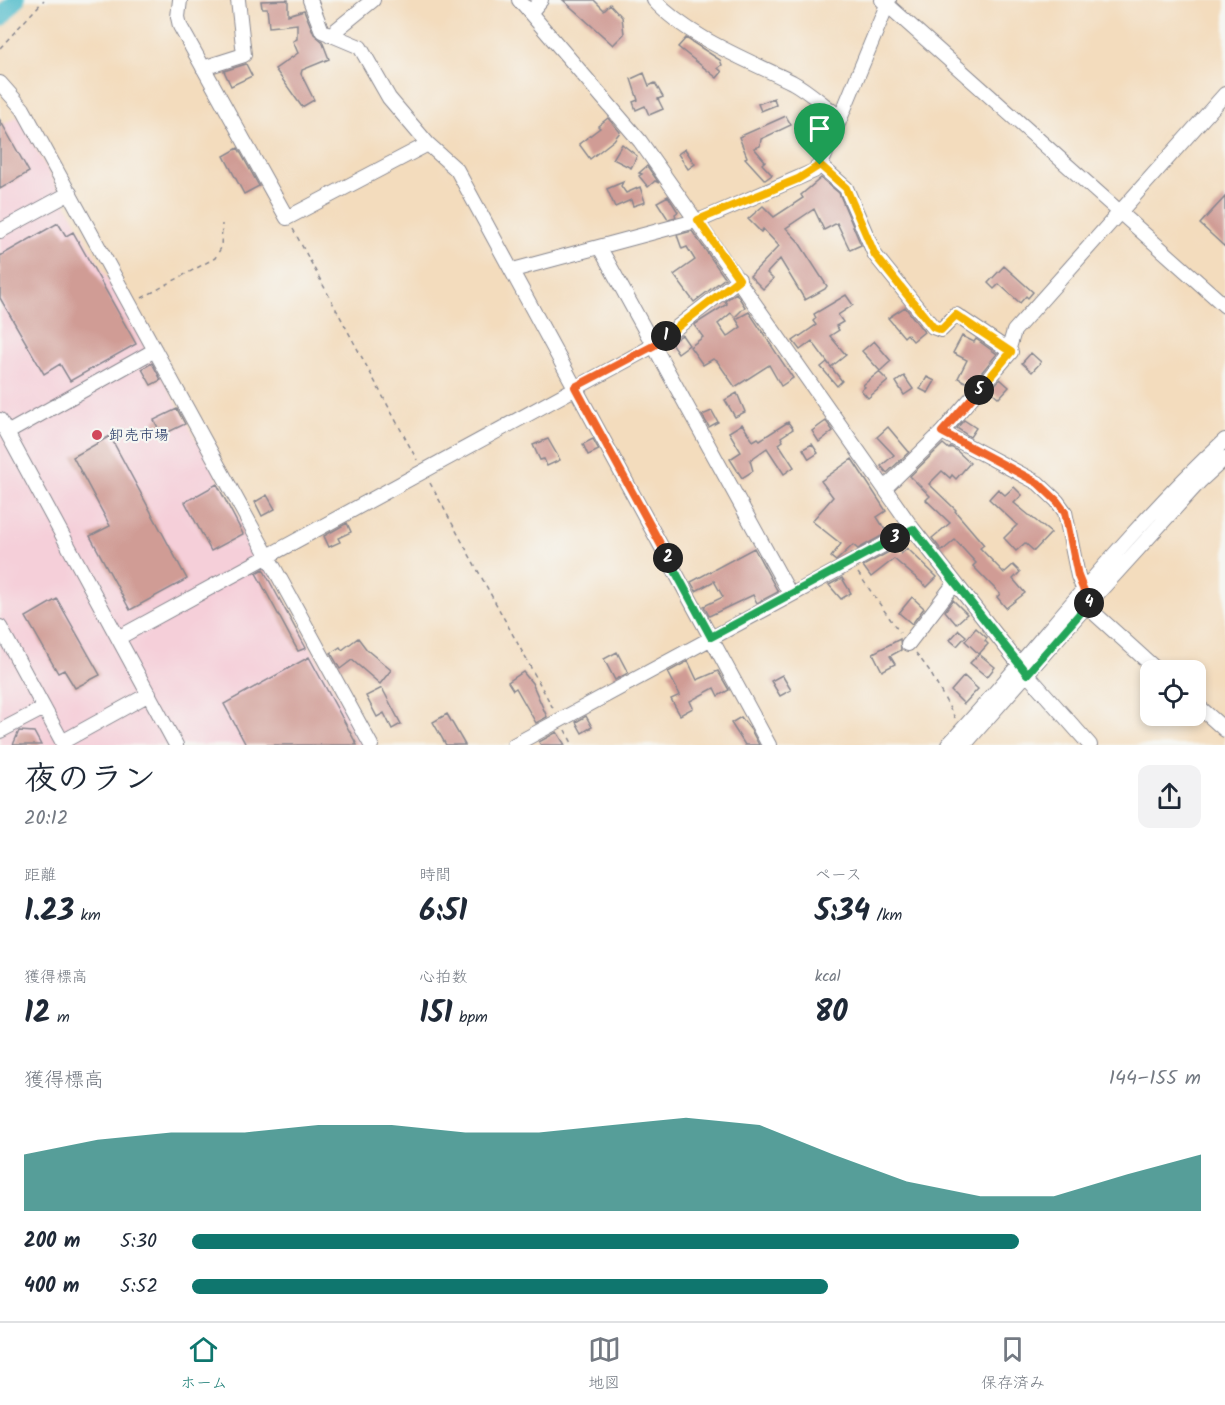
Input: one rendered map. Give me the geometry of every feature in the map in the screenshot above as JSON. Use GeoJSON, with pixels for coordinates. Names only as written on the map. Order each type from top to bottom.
{"type":"FeatureCollection","features":[{"type":"Feature","properties":{"kind":"street"},"geometry":{"type":"LineString","coordinates":[[180,0],[178,16],[180,27],[287,218],[428,144]]}},
{"type":"Feature","properties":{"kind":"street"},"geometry":{"type":"LineString","coordinates":[[203,68],[244,55],[238,0]]}},
{"type":"Feature","properties":{"kind":"street"},"geometry":{"type":"LineString","coordinates":[[310,0],[322,31],[360,47],[380,85],[428,144],[457,170],[769,745]]}},
{"type":"Feature","properties":{"kind":"street"},"geometry":{"type":"LineString","coordinates":[[330,35],[373,0]]}},
{"type":"Feature","properties":{"kind":"street"},"geometry":{"type":"LineString","coordinates":[[519,0],[640,141],[698,220],[913,529],[1023,669],[1090,745]]}},
{"type":"Feature","properties":{"kind":"street"},"geometry":{"type":"LineString","coordinates":[[530,13],[542,0]]}},
{"type":"Feature","properties":{"kind":"street"},"geometry":{"type":"LineString","coordinates":[[654,0],[681,23],[761,68],[794,83],[840,117]]}},
{"type":"Feature","properties":{"kind":"street"},"geometry":{"type":"LineString","coordinates":[[513,270],[698,220],[798,179],[820,165],[886,1],[1225,306]]}},
{"type":"Feature","properties":{"kind":"street"},"geometry":{"type":"LineString","coordinates":[[0,83],[23,109],[371,745]]}},
{"type":"Feature","properties":{"kind":"street"},"geometry":{"type":"LineString","coordinates":[[885,488],[942,432],[1011,352],[1009,348],[1014,331],[1225,94]]}},
{"type":"Feature","properties":{"kind":"street"},"geometry":{"type":"LineString","coordinates":[[820,165],[846,188],[875,255],[933,327],[941,330],[956,315],[1009,348]]}},
{"type":"Feature","properties":{"kind":"street"},"geometry":{"type":"LineString","coordinates":[[0,231],[70,193]]}},
{"type":"Feature","properties":{"kind":"street"},"geometry":{"type":"LineString","coordinates":[[600,248],[790,594]]}},
{"type":"Feature","properties":{"kind":"street"},"geometry":{"type":"LineString","coordinates":[[118,638],[653,346],[739,279]]}},
{"type":"Feature","properties":{"kind":"street"},"geometry":{"type":"LineString","coordinates":[[7,433],[155,350]]}},
{"type":"Feature","properties":{"kind":"street"},"geometry":{"type":"LineString","coordinates":[[0,420],[176,745]]}},
{"type":"Feature","properties":{"kind":"street"},"geometry":{"type":"LineString","coordinates":[[942,432],[1038,483],[1057,501],[1065,512],[1078,576],[1093,612],[1146,660]]}},
{"type":"Feature","properties":{"kind":"street"},"geometry":{"type":"LineString","coordinates":[[964,745],[1084,589],[1190,472],[1225,440]]}},
{"type":"Feature","properties":{"kind":"street"},"geometry":{"type":"LineString","coordinates":[[948,745],[1089,603],[1200,482],[1225,458]]}},
{"type":"Feature","properties":{"kind":"street"},"geometry":{"type":"LineString","coordinates":[[514,745],[913,529]]}},
{"type":"Feature","properties":{"kind":"street"},"geometry":{"type":"LineString","coordinates":[[908,644],[955,583]]}},
{"type":"Feature","properties":{"kind":"street"},"geometry":{"type":"LineString","coordinates":[[0,627],[63,743],[149,694]]}},
{"type":"Feature","properties":{"kind":"street"},"geometry":{"type":"LineString","coordinates":[[0,731],[44,708]]}},
{"type":"Feature","properties":{"kind":"street"},"geometry":{"type":"LineString","coordinates":[[1206,713],[1225,730]]}},
{"type":"Feature","properties":{"kind":"path"},"geometry":{"type":"LineString","coordinates":[[0,48],[44,0]]}},
{"type":"Feature","properties":{"kind":"path"},"geometry":{"type":"LineString","coordinates":[[131,304],[215,258],[222,248],[222,224]]}},
{"type":"Feature","properties":{"kind":"shaded area","name":"卸売市場"},"geometry":{"type":"Polygon","coordinates":[[[18,116],[365,745],[0,745],[0,126],[18,116]]]}},
{"type":"Feature","properties":{"kind":"building"},"geometry":{"type":"Polygon","coordinates":[[[288,0],[288,15],[304,10],[314,34],[322,41],[329,59],[302,70],[301,74],[314,100],[302,107],[275,69],[298,53],[293,41],[297,39],[297,24],[269,27],[267,8],[262,8],[261,1],[288,0]]]}},
{"type":"Feature","properties":{"kind":"building"},"geometry":{"type":"Polygon","coordinates":[[[563,0],[594,0],[604,10],[610,4],[622,17],[624,34],[613,45],[563,0]]]}},
{"type":"Feature","properties":{"kind":"building"},"geometry":{"type":"Polygon","coordinates":[[[686,38],[720,60],[722,65],[718,68],[722,72],[717,78],[678,47],[686,38]]]}},
{"type":"Feature","properties":{"kind":"building"},"geometry":{"type":"Polygon","coordinates":[[[246,64],[252,76],[231,86],[224,71],[246,64]]]}},
{"type":"Feature","properties":{"kind":"building"},"geometry":{"type":"Polygon","coordinates":[[[644,73],[649,86],[655,83],[663,97],[658,99],[663,109],[649,115],[645,106],[636,110],[633,102],[638,100],[631,79],[644,73]]]}},
{"type":"Feature","properties":{"kind":"building"},"geometry":{"type":"Polygon","coordinates":[[[774,98],[776,105],[761,111],[758,104],[774,98]]]}},
{"type":"Feature","properties":{"kind":"building"},"geometry":{"type":"Polygon","coordinates":[[[786,116],[791,125],[761,139],[760,146],[754,148],[765,161],[762,164],[772,175],[765,180],[745,158],[747,157],[739,137],[786,116]]]}},
{"type":"Feature","properties":{"kind":"building"},"geometry":{"type":"Polygon","coordinates":[[[608,118],[620,132],[614,140],[590,159],[579,144],[600,128],[598,126],[608,118]]]}},
{"type":"Feature","properties":{"kind":"building"},"geometry":{"type":"Polygon","coordinates":[[[0,120],[29,172],[0,189],[0,120]]]}},
{"type":"Feature","properties":{"kind":"building"},"geometry":{"type":"Polygon","coordinates":[[[622,144],[637,156],[631,168],[613,159],[622,144]]]}},
{"type":"Feature","properties":{"kind":"building"},"geometry":{"type":"Polygon","coordinates":[[[238,148],[259,186],[244,194],[224,156],[238,148]]]}},
{"type":"Feature","properties":{"kind":"building"},"geometry":{"type":"Polygon","coordinates":[[[685,149],[695,164],[688,169],[678,154],[685,149]]]}},
{"type":"Feature","properties":{"kind":"building"},"geometry":{"type":"Polygon","coordinates":[[[647,166],[659,183],[655,181],[648,187],[639,176],[642,174],[639,173],[647,166]]]}},
{"type":"Feature","properties":{"kind":"building"},"geometry":{"type":"Polygon","coordinates":[[[821,178],[839,193],[861,245],[850,250],[837,223],[824,230],[814,209],[786,228],[798,241],[827,286],[805,300],[780,259],[767,273],[773,279],[763,289],[750,276],[779,246],[763,229],[761,232],[748,219],[763,206],[774,217],[803,198],[801,195],[821,178]]]}},
{"type":"Feature","properties":{"kind":"building"},"geometry":{"type":"Polygon","coordinates":[[[623,182],[621,186],[626,193],[640,187],[645,202],[633,206],[631,200],[615,207],[607,189],[623,182]]]}},
{"type":"Feature","properties":{"kind":"building"},"geometry":{"type":"Polygon","coordinates":[[[668,196],[678,212],[675,214],[676,217],[668,219],[657,202],[668,196]]]}},
{"type":"Feature","properties":{"kind":"building"},"geometry":{"type":"Polygon","coordinates":[[[1225,197],[1225,247],[1200,224],[1225,197]]]}},
{"type":"Feature","properties":{"kind":"building"},"geometry":{"type":"Polygon","coordinates":[[[58,223],[66,236],[73,232],[136,344],[70,381],[60,364],[44,374],[0,298],[0,256],[58,223]]]}},
{"type":"Feature","properties":{"kind":"building"},"geometry":{"type":"Polygon","coordinates":[[[692,231],[725,278],[694,302],[674,275],[695,260],[687,247],[682,249],[677,235],[692,231]]]}},
{"type":"Feature","properties":{"kind":"building"},"geometry":{"type":"Polygon","coordinates":[[[1004,266],[1033,292],[1020,303],[999,284],[994,289],[988,283],[1004,266]]]}},
{"type":"Feature","properties":{"kind":"building"},"geometry":{"type":"Polygon","coordinates":[[[736,293],[745,307],[735,317],[731,313],[718,324],[727,337],[741,327],[736,319],[749,312],[793,378],[781,386],[769,365],[735,387],[717,361],[713,359],[703,365],[690,347],[703,337],[694,325],[727,304],[725,301],[736,293]]]}},
{"type":"Feature","properties":{"kind":"building"},"geometry":{"type":"Polygon","coordinates":[[[846,295],[853,305],[838,315],[843,322],[836,326],[839,330],[830,336],[846,355],[831,367],[812,341],[800,350],[793,341],[816,325],[813,321],[816,318],[814,314],[846,295]]]}},
{"type":"Feature","properties":{"kind":"building"},"geometry":{"type":"Polygon","coordinates":[[[905,307],[924,332],[913,341],[907,334],[904,337],[888,318],[905,307]]]}},
{"type":"Feature","properties":{"kind":"building"},"geometry":{"type":"Polygon","coordinates":[[[682,335],[689,345],[678,353],[671,343],[682,335]]]}},
{"type":"Feature","properties":{"kind":"building"},"geometry":{"type":"Polygon","coordinates":[[[962,336],[974,342],[976,339],[997,354],[971,385],[958,378],[967,360],[953,353],[962,336]]]}},
{"type":"Feature","properties":{"kind":"building"},"geometry":{"type":"Polygon","coordinates":[[[874,341],[891,361],[880,371],[862,351],[874,341]]]}},
{"type":"Feature","properties":{"kind":"building"},"geometry":{"type":"Polygon","coordinates":[[[1031,353],[1041,362],[1032,372],[1022,363],[1031,353]]]}},
{"type":"Feature","properties":{"kind":"building"},"geometry":{"type":"Polygon","coordinates":[[[827,362],[842,381],[837,386],[821,367],[827,362]]]}},
{"type":"Feature","properties":{"kind":"building"},"geometry":{"type":"Polygon","coordinates":[[[152,363],[161,380],[151,385],[142,369],[152,363]]]}},
{"type":"Feature","properties":{"kind":"building"},"geometry":{"type":"Polygon","coordinates":[[[879,372],[888,381],[868,398],[861,390],[865,387],[863,385],[879,372]]]}},
{"type":"Feature","properties":{"kind":"building"},"geometry":{"type":"Polygon","coordinates":[[[904,376],[913,389],[904,395],[896,382],[904,376]]]}},
{"type":"Feature","properties":{"kind":"building"},"geometry":{"type":"Polygon","coordinates":[[[927,377],[935,381],[928,393],[920,389],[927,377]]]}},
{"type":"Feature","properties":{"kind":"building"},"geometry":{"type":"Polygon","coordinates":[[[1000,379],[1009,387],[999,398],[990,390],[1000,379]]]}},
{"type":"Feature","properties":{"kind":"building"},"geometry":{"type":"Polygon","coordinates":[[[737,393],[745,412],[735,417],[725,400],[737,393]]]}},
{"type":"Feature","properties":{"kind":"building"},"geometry":{"type":"Polygon","coordinates":[[[177,409],[185,424],[162,435],[154,420],[177,409]]]}},
{"type":"Feature","properties":{"kind":"building"},"geometry":{"type":"Polygon","coordinates":[[[712,411],[718,422],[709,427],[702,415],[712,411]]]}},
{"type":"Feature","properties":{"kind":"building"},"geometry":{"type":"Polygon","coordinates":[[[964,420],[976,428],[970,437],[957,428],[964,420]]]}},
{"type":"Feature","properties":{"kind":"building"},"geometry":{"type":"Polygon","coordinates":[[[826,421],[833,431],[819,442],[812,431],[826,421]]]}},
{"type":"Feature","properties":{"kind":"building"},"geometry":{"type":"Polygon","coordinates":[[[788,422],[793,429],[781,437],[783,441],[779,444],[794,467],[784,474],[767,448],[750,460],[753,471],[742,478],[730,459],[741,452],[729,432],[742,424],[753,441],[758,438],[760,440],[788,422]]]}},
{"type":"Feature","properties":{"kind":"building"},"geometry":{"type":"Polygon","coordinates":[[[888,427],[909,452],[887,473],[881,466],[894,455],[877,437],[888,427]]]}},
{"type":"Feature","properties":{"kind":"building"},"geometry":{"type":"Polygon","coordinates":[[[110,436],[187,579],[130,610],[90,536],[110,526],[73,457],[110,436]]]}},
{"type":"Feature","properties":{"kind":"building"},"geometry":{"type":"Polygon","coordinates":[[[548,439],[560,460],[547,466],[544,459],[540,460],[533,445],[548,439]]]}},
{"type":"Feature","properties":{"kind":"building"},"geometry":{"type":"Polygon","coordinates":[[[593,439],[599,450],[588,455],[583,444],[593,439]]]}},
{"type":"Feature","properties":{"kind":"building"},"geometry":{"type":"Polygon","coordinates":[[[812,444],[818,453],[809,459],[803,449],[812,444]]]}},
{"type":"Feature","properties":{"kind":"building"},"geometry":{"type":"Polygon","coordinates":[[[943,444],[949,449],[951,447],[956,450],[970,463],[956,479],[952,475],[950,478],[942,471],[929,484],[956,510],[984,545],[980,548],[1004,573],[1013,565],[1020,572],[1013,579],[1025,593],[1006,608],[997,597],[1000,594],[973,566],[976,563],[955,540],[942,551],[932,538],[950,523],[926,500],[930,496],[910,476],[943,444]]]}},
{"type":"Feature","properties":{"kind":"building"},"geometry":{"type":"Polygon","coordinates":[[[852,459],[886,511],[877,517],[887,533],[858,549],[853,545],[836,561],[831,557],[841,544],[812,521],[833,497],[821,481],[852,459]]]}},
{"type":"Feature","properties":{"kind":"building"},"geometry":{"type":"Polygon","coordinates":[[[217,484],[243,534],[211,551],[185,502],[217,484]]]}},
{"type":"Feature","properties":{"kind":"building"},"geometry":{"type":"Polygon","coordinates":[[[1014,487],[1022,495],[1014,503],[1051,533],[1034,551],[1025,543],[1016,551],[1004,538],[1017,525],[989,499],[998,489],[1005,495],[1014,487]]]}},
{"type":"Feature","properties":{"kind":"building"},"geometry":{"type":"Polygon","coordinates":[[[267,495],[275,509],[262,516],[255,502],[267,495]]]}},
{"type":"Feature","properties":{"kind":"building"},"geometry":{"type":"Polygon","coordinates":[[[347,523],[351,532],[338,538],[340,542],[329,547],[324,536],[347,523]]]}},
{"type":"Feature","properties":{"kind":"building"},"geometry":{"type":"Polygon","coordinates":[[[898,547],[901,554],[907,548],[937,577],[927,587],[894,559],[871,577],[863,566],[898,547]]]}},
{"type":"Feature","properties":{"kind":"building"},"geometry":{"type":"Polygon","coordinates":[[[754,548],[778,592],[757,603],[753,595],[709,616],[704,606],[723,597],[714,581],[696,591],[691,582],[754,548]]]}},
{"type":"Feature","properties":{"kind":"building"},"geometry":{"type":"Polygon","coordinates":[[[263,569],[306,648],[298,651],[256,573],[263,569]]]}},
{"type":"Feature","properties":{"kind":"building"},"geometry":{"type":"Polygon","coordinates":[[[842,578],[851,593],[841,599],[829,585],[842,578]]]}},
{"type":"Feature","properties":{"kind":"building"},"geometry":{"type":"Polygon","coordinates":[[[912,597],[924,608],[912,624],[899,613],[912,597]]]}},
{"type":"Feature","properties":{"kind":"building"},"geometry":{"type":"Polygon","coordinates":[[[57,599],[100,675],[75,688],[64,670],[58,673],[26,617],[57,599]]]}},
{"type":"Feature","properties":{"kind":"building"},"geometry":{"type":"Polygon","coordinates":[[[953,600],[967,614],[956,624],[945,611],[953,600]]]}},
{"type":"Feature","properties":{"kind":"building"},"geometry":{"type":"Polygon","coordinates":[[[976,628],[987,638],[985,641],[988,644],[979,654],[965,641],[976,628]]]}},
{"type":"Feature","properties":{"kind":"building"},"geometry":{"type":"Polygon","coordinates":[[[959,630],[966,636],[957,646],[950,640],[959,630]]]}},
{"type":"Feature","properties":{"kind":"building"},"geometry":{"type":"Polygon","coordinates":[[[358,638],[367,650],[391,670],[380,684],[352,660],[340,669],[331,653],[340,647],[342,650],[358,638]]]}},
{"type":"Feature","properties":{"kind":"building"},"geometry":{"type":"Polygon","coordinates":[[[900,639],[901,650],[890,656],[895,664],[882,671],[873,653],[900,639]]]}},
{"type":"Feature","properties":{"kind":"building"},"geometry":{"type":"Polygon","coordinates":[[[617,652],[628,673],[615,680],[604,659],[617,652]]]}},
{"type":"Feature","properties":{"kind":"building"},"geometry":{"type":"Polygon","coordinates":[[[979,654],[995,667],[987,677],[970,663],[979,654]]]}},
{"type":"Feature","properties":{"kind":"building"},"geometry":{"type":"Polygon","coordinates":[[[309,657],[357,745],[246,745],[224,704],[309,657]]]}},
{"type":"Feature","properties":{"kind":"building"},"geometry":{"type":"Polygon","coordinates":[[[688,661],[697,680],[718,671],[729,690],[718,696],[714,688],[690,701],[693,708],[680,715],[671,699],[680,695],[668,672],[688,661]]]}},
{"type":"Feature","properties":{"kind":"building"},"geometry":{"type":"Polygon","coordinates":[[[523,672],[532,683],[547,717],[536,723],[516,688],[513,690],[508,682],[523,672]]]}},
{"type":"Feature","properties":{"kind":"building"},"geometry":{"type":"Polygon","coordinates":[[[782,675],[791,690],[780,696],[771,681],[782,675]]]}},
{"type":"Feature","properties":{"kind":"building"},"geometry":{"type":"Polygon","coordinates":[[[964,676],[978,689],[964,704],[951,691],[964,676]]]}},
{"type":"Feature","properties":{"kind":"building"},"geometry":{"type":"Polygon","coordinates":[[[382,688],[401,724],[392,729],[384,713],[377,717],[366,696],[382,688]]]}},
{"type":"Feature","properties":{"kind":"building"},"geometry":{"type":"Polygon","coordinates":[[[447,714],[465,745],[446,745],[433,722],[447,714]]]}},
{"type":"Feature","properties":{"kind":"building"},"geometry":{"type":"Polygon","coordinates":[[[586,716],[592,727],[582,733],[576,722],[586,716]]]}},
{"type":"Feature","properties":{"kind":"building"},"geometry":{"type":"Polygon","coordinates":[[[741,717],[759,745],[745,745],[731,723],[741,717]]]}},
{"type":"Feature","properties":{"kind":"building"},"geometry":{"type":"Polygon","coordinates":[[[19,731],[34,732],[41,745],[13,745],[19,731]]]}},
{"type":"Feature","properties":{"kind":"building"},"geometry":{"type":"Polygon","coordinates":[[[557,732],[565,745],[541,745],[539,742],[557,732]]]}},
{"type":"Feature","properties":{"kind":"waterway"},"geometry":{"type":"LineString","coordinates":[[0,18],[16,0]]}},
{"type":"Feature","properties":{"kind":"place","name":"卸売市場"},"geometry":{"type":"Point","coordinates":[97,435]}},
{"type":"Feature","properties":{"kind":"route"},"geometry":{"type":"LineString","coordinates":[[820,165],[846,188],[852,197],[875,255],[933,327],[941,330],[956,315],[1009,348],[1011,352],[942,432],[1038,483],[1065,512],[1078,576],[1089,603],[1027,674],[913,529],[711,637],[575,387],[653,346],[739,279],[698,220],[798,179],[814,171],[820,165]]}}]}
